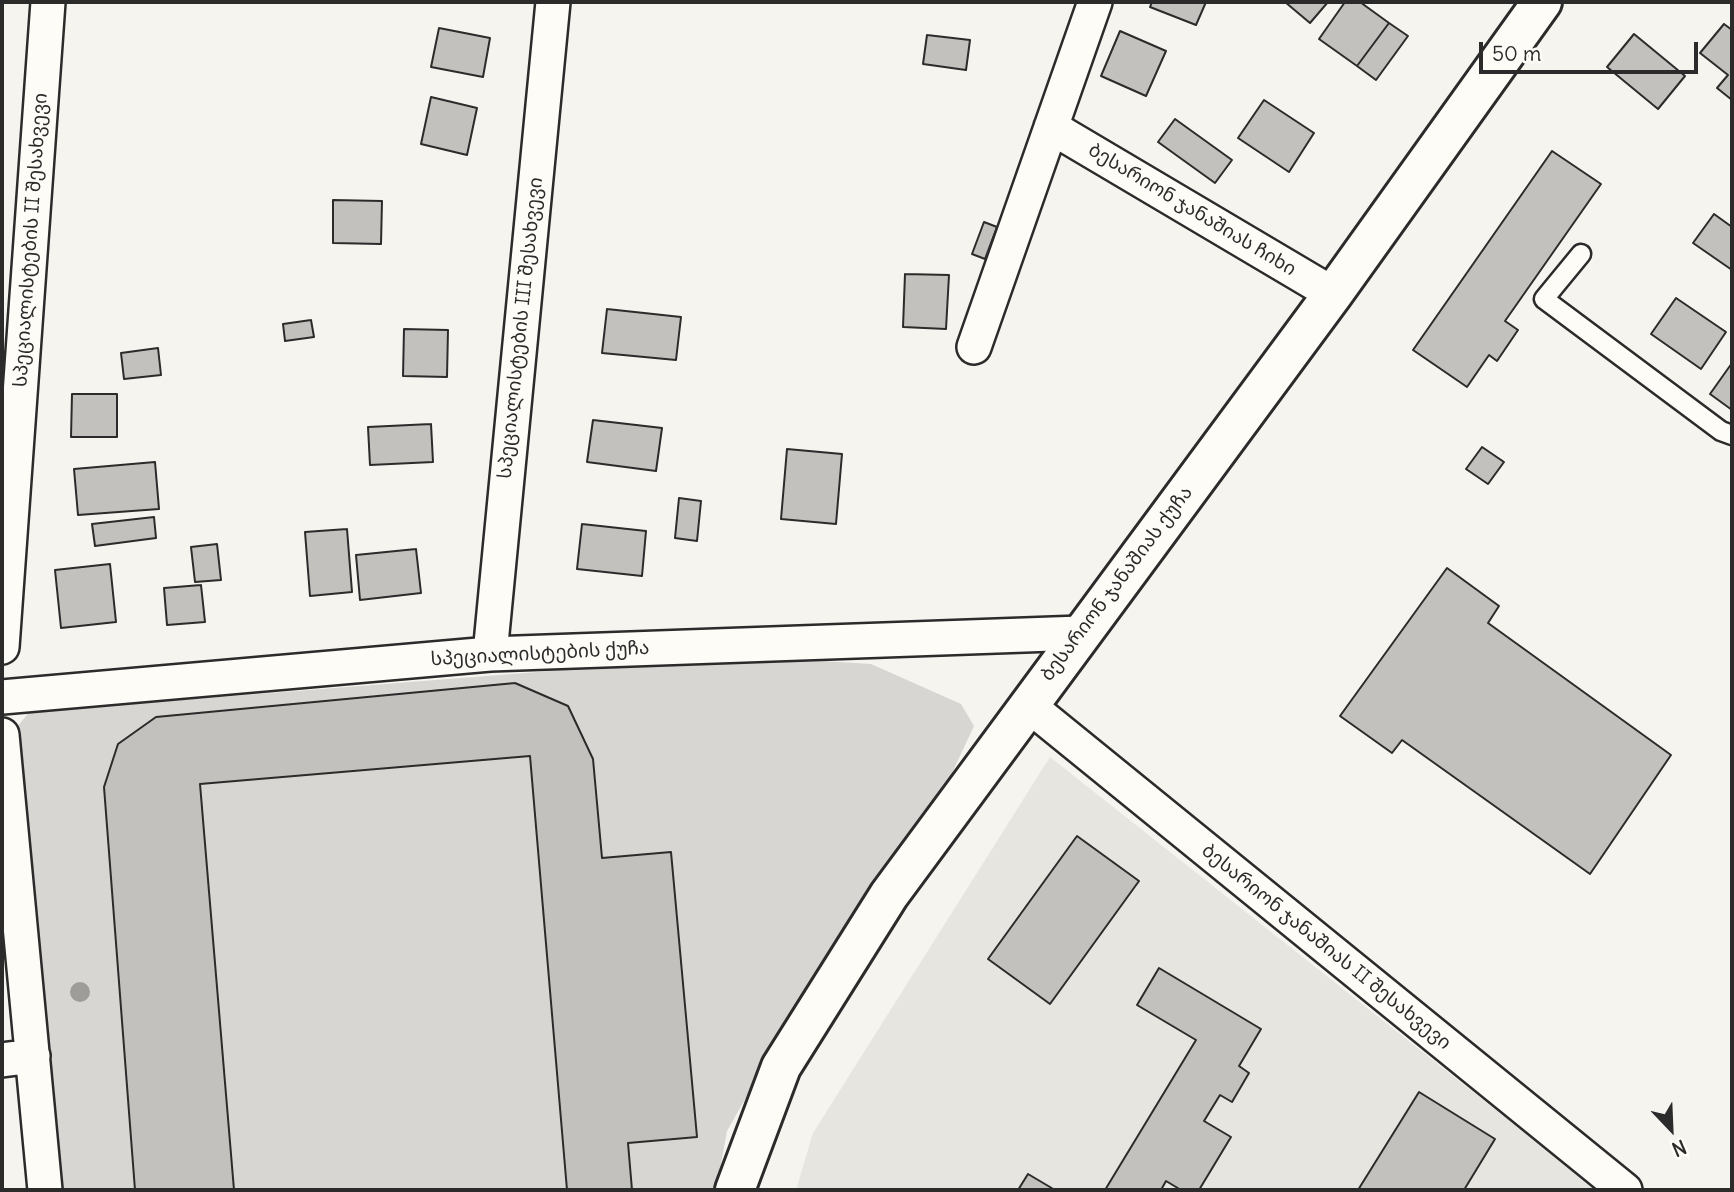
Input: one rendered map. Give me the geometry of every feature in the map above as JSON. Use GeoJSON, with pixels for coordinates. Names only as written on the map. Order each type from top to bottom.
{"type":"FeatureCollection","features":[{"type":"Feature","properties":{"kind":"street","name":"სპეციალისტების II შესახვევი"},"geometry":{"type":"LineString","coordinates":[[2,647],[48,2]]}},
{"type":"Feature","properties":{"kind":"street","name":"სპეციალისტების III შესახვევი"},"geometry":{"type":"LineString","coordinates":[[490,654],[553,2]]}},
{"type":"Feature","properties":{"kind":"street"},"geometry":{"type":"LineString","coordinates":[[974,347],[1095,2]]}},
{"type":"Feature","properties":{"kind":"street","name":"ბესარიონ ჯანაშიას ქუჩა"},"geometry":{"type":"LineString","coordinates":[[735,1190],[782,1067],[889,895],[1333,294],[1542,2]]}},
{"type":"Feature","properties":{"kind":"street","name":"ბესარიონ ჯანაშიას ჩიხი"},"geometry":{"type":"LineString","coordinates":[[1051,127],[1333,294]]}},
{"type":"Feature","properties":{"kind":"street","name":"სპეციალისტების ქუჩა"},"geometry":{"type":"LineString","coordinates":[[2,697],[490,654],[1081,633]]}},
{"type":"Feature","properties":{"kind":"street","name":"ბესარიონ ჯანაშიას II შესახვევი"},"geometry":{"type":"LineString","coordinates":[[1028,705],[1625,1190]]}},
{"type":"Feature","properties":{"kind":"street"},"geometry":{"type":"LineString","coordinates":[[2,735],[17,1058],[45,1190]]}},
{"type":"Feature","properties":{"kind":"lane"},"geometry":{"type":"LineString","coordinates":[[1581,254],[1544,299],[1721,431],[1732,435]]}},
{"type":"Feature","properties":{"kind":"shaded area"},"geometry":{"type":"Polygon","coordinates":[[[741,656],[871,664],[961,704],[974,726],[944,790],[809,986],[727,1131],[716,1190],[63,1190],[18,726],[29,712],[741,656]]]}},
{"type":"Feature","properties":{"kind":"shaded area"},"geometry":{"type":"Polygon","coordinates":[[[1050,757],[1597,1190],[796,1190],[813,1133],[1050,757]]]}},
{"type":"Feature","properties":{"kind":"building"},"geometry":{"type":"Polygon","coordinates":[[[1152,2],[1206,2],[1196,25],[1150,7],[1152,2]]]}},
{"type":"Feature","properties":{"kind":"building"},"geometry":{"type":"Polygon","coordinates":[[[1285,2],[1328,2],[1310,23],[1285,2]]]}},
{"type":"Feature","properties":{"kind":"building"},"geometry":{"type":"Polygon","coordinates":[[[1345,2],[1360,2],[1389,23],[1357,66],[1319,39],[1345,2]]]}},
{"type":"Feature","properties":{"kind":"building"},"geometry":{"type":"Polygon","coordinates":[[[1389,23],[1408,36],[1376,80],[1357,66],[1389,23]]]}},
{"type":"Feature","properties":{"kind":"building"},"geometry":{"type":"Polygon","coordinates":[[[1724,24],[1732,30],[1732,100],[1717,88],[1728,75],[1700,53],[1724,24]]]}},
{"type":"Feature","properties":{"kind":"building"},"geometry":{"type":"Polygon","coordinates":[[[439,28],[490,38],[483,77],[431,67],[439,28]]]}},
{"type":"Feature","properties":{"kind":"building"},"geometry":{"type":"Polygon","coordinates":[[[1120,31],[1166,51],[1146,96],[1101,76],[1120,31]]]}},
{"type":"Feature","properties":{"kind":"building"},"geometry":{"type":"Polygon","coordinates":[[[1634,34],[1685,76],[1658,109],[1607,67],[1634,34]]]}},
{"type":"Feature","properties":{"kind":"building"},"geometry":{"type":"Polygon","coordinates":[[[927,35],[970,40],[966,70],[923,64],[927,35]]]}},
{"type":"Feature","properties":{"kind":"building"},"geometry":{"type":"Polygon","coordinates":[[[431,97],[477,108],[467,155],[421,144],[431,97]]]}},
{"type":"Feature","properties":{"kind":"building"},"geometry":{"type":"Polygon","coordinates":[[[1264,100],[1314,133],[1289,172],[1238,138],[1264,100]]]}},
{"type":"Feature","properties":{"kind":"building"},"geometry":{"type":"Polygon","coordinates":[[[1175,119],[1232,160],[1215,183],[1158,142],[1175,119]]]}},
{"type":"Feature","properties":{"kind":"building"},"geometry":{"type":"Polygon","coordinates":[[[1552,151],[1601,184],[1505,321],[1518,330],[1497,361],[1489,355],[1467,387],[1413,350],[1552,151]]]}},
{"type":"Feature","properties":{"kind":"building"},"geometry":{"type":"Polygon","coordinates":[[[333,200],[382,201],[381,244],[333,243],[333,200]]]}},
{"type":"Feature","properties":{"kind":"building"},"geometry":{"type":"Polygon","coordinates":[[[1714,214],[1732,227],[1732,270],[1693,243],[1714,214]]]}},
{"type":"Feature","properties":{"kind":"building"},"geometry":{"type":"Polygon","coordinates":[[[984,222],[997,227],[985,259],[972,254],[984,222]]]}},
{"type":"Feature","properties":{"kind":"building"},"geometry":{"type":"Polygon","coordinates":[[[905,274],[949,275],[946,329],[903,327],[905,274]]]}},
{"type":"Feature","properties":{"kind":"building"},"geometry":{"type":"Polygon","coordinates":[[[1676,298],[1726,332],[1701,369],[1651,334],[1676,298]]]}},
{"type":"Feature","properties":{"kind":"building"},"geometry":{"type":"Polygon","coordinates":[[[607,309],[681,317],[676,360],[602,353],[607,309]]]}},
{"type":"Feature","properties":{"kind":"building"},"geometry":{"type":"Polygon","coordinates":[[[311,320],[314,337],[285,341],[283,324],[311,320]]]}},
{"type":"Feature","properties":{"kind":"building"},"geometry":{"type":"Polygon","coordinates":[[[404,329],[448,330],[447,377],[403,376],[404,329]]]}},
{"type":"Feature","properties":{"kind":"building"},"geometry":{"type":"Polygon","coordinates":[[[158,348],[161,375],[124,379],[121,353],[158,348]]]}},
{"type":"Feature","properties":{"kind":"building"},"geometry":{"type":"Polygon","coordinates":[[[1732,363],[1732,410],[1710,394],[1732,363]]]}},
{"type":"Feature","properties":{"kind":"building"},"geometry":{"type":"Polygon","coordinates":[[[72,394],[117,394],[117,437],[71,437],[72,394]]]}},
{"type":"Feature","properties":{"kind":"building"},"geometry":{"type":"Polygon","coordinates":[[[593,420],[662,428],[656,471],[587,462],[593,420]]]}},
{"type":"Feature","properties":{"kind":"building"},"geometry":{"type":"Polygon","coordinates":[[[431,424],[433,462],[370,465],[368,427],[431,424]]]}},
{"type":"Feature","properties":{"kind":"building"},"geometry":{"type":"Polygon","coordinates":[[[1482,447],[1504,462],[1488,484],[1466,469],[1482,447]]]}},
{"type":"Feature","properties":{"kind":"building"},"geometry":{"type":"Polygon","coordinates":[[[787,449],[842,454],[836,524],[781,519],[787,449]]]}},
{"type":"Feature","properties":{"kind":"building"},"geometry":{"type":"Polygon","coordinates":[[[155,462],[159,509],[78,515],[74,469],[155,462]]]}},
{"type":"Feature","properties":{"kind":"building"},"geometry":{"type":"Polygon","coordinates":[[[679,498],[701,501],[697,541],[675,538],[679,498]]]}},
{"type":"Feature","properties":{"kind":"building"},"geometry":{"type":"Polygon","coordinates":[[[154,517],[156,538],[95,546],[92,524],[154,517]]]}},
{"type":"Feature","properties":{"kind":"building"},"geometry":{"type":"Polygon","coordinates":[[[582,524],[646,531],[642,576],[577,569],[582,524]]]}},
{"type":"Feature","properties":{"kind":"building"},"geometry":{"type":"Polygon","coordinates":[[[347,529],[352,592],[310,596],[305,532],[347,529]]]}},
{"type":"Feature","properties":{"kind":"building"},"geometry":{"type":"Polygon","coordinates":[[[217,544],[221,580],[195,582],[191,547],[217,544]]]}},
{"type":"Feature","properties":{"kind":"building"},"geometry":{"type":"Polygon","coordinates":[[[416,549],[421,593],[360,600],[356,555],[416,549]]]}},
{"type":"Feature","properties":{"kind":"building"},"geometry":{"type":"Polygon","coordinates":[[[110,564],[116,622],[61,628],[55,570],[110,564]]]}},
{"type":"Feature","properties":{"kind":"building"},"geometry":{"type":"Polygon","coordinates":[[[1447,568],[1499,606],[1488,623],[1671,755],[1590,874],[1402,740],[1392,753],[1340,716],[1447,568]]]}},
{"type":"Feature","properties":{"kind":"building"},"geometry":{"type":"Polygon","coordinates":[[[201,585],[205,622],[167,625],[164,588],[201,585]]]}},
{"type":"Feature","properties":{"kind":"building"},"geometry":{"type":"Polygon","coordinates":[[[515,683],[568,706],[593,759],[602,858],[671,852],[697,1137],[628,1143],[632,1190],[567,1190],[530,756],[200,784],[234,1190],[135,1190],[104,787],[118,744],[156,717],[515,683]]]}},
{"type":"Feature","properties":{"kind":"building"},"geometry":{"type":"Polygon","coordinates":[[[1077,836],[1139,881],[1050,1004],[988,959],[1077,836]]]}},
{"type":"Feature","properties":{"kind":"building"},"geometry":{"type":"Polygon","coordinates":[[[1159,968],[1261,1029],[1239,1066],[1249,1073],[1232,1102],[1220,1095],[1204,1121],[1231,1137],[1199,1190],[1181,1190],[1166,1181],[1161,1190],[1105,1190],[1196,1040],[1137,1005],[1159,968]]]}},
{"type":"Feature","properties":{"kind":"building"},"geometry":{"type":"Polygon","coordinates":[[[1419,1092],[1495,1139],[1464,1190],[1358,1190],[1419,1092]]]}},
{"type":"Feature","properties":{"kind":"building"},"geometry":{"type":"Polygon","coordinates":[[[1028,1174],[1055,1190],[1018,1190],[1028,1174]]]}}]}
